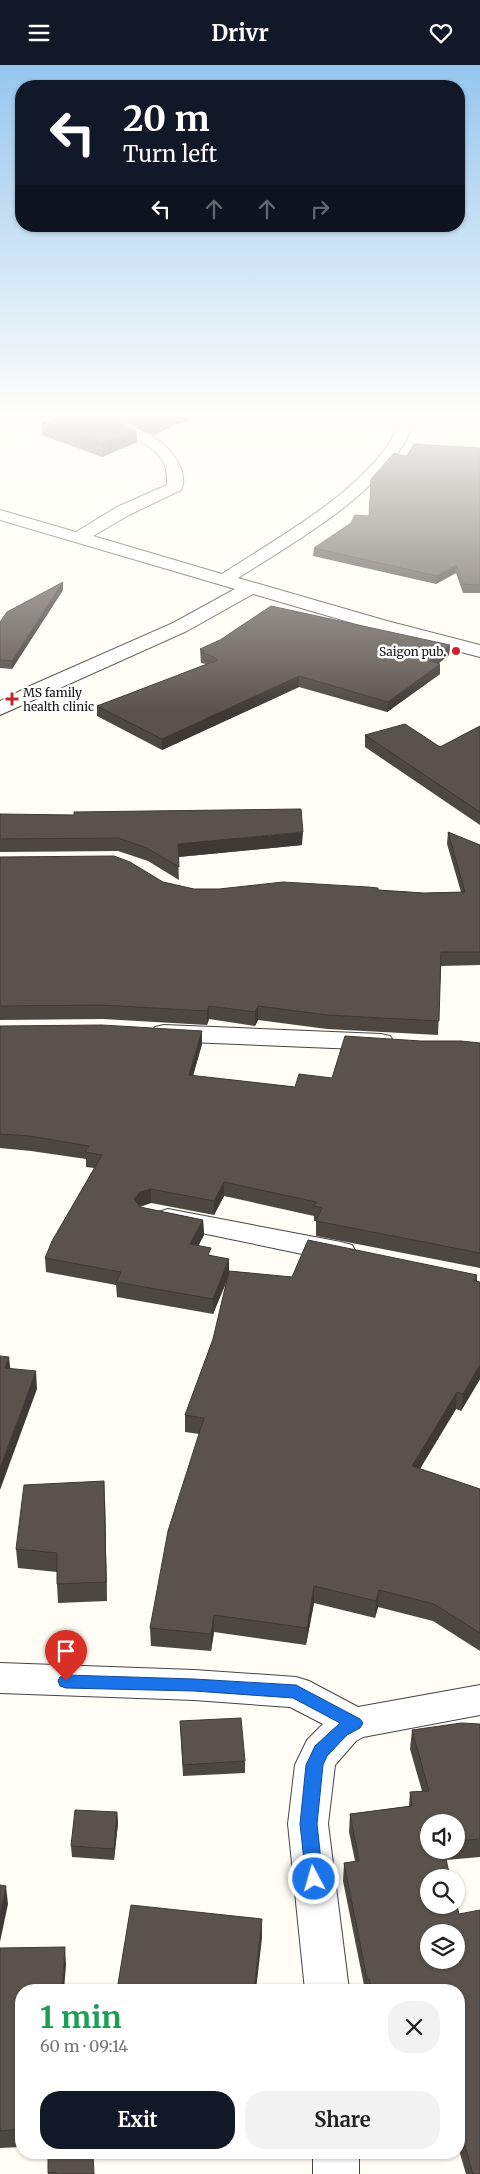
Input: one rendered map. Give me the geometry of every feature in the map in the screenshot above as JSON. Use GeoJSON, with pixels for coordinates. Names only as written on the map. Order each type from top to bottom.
{"type":"FeatureCollection","features":[{"type":"Feature","properties":{"kind":"street"},"geometry":{"type":"LineString","coordinates":[[1,515],[250,588],[480,651]]}},
{"type":"Feature","properties":{"kind":"street"},"geometry":{"type":"LineString","coordinates":[[78,538],[116,515]]}},
{"type":"Feature","properties":{"kind":"street"},"geometry":{"type":"LineString","coordinates":[[224,580],[322,515]]}},
{"type":"Feature","properties":{"kind":"street"},"geometry":{"type":"LineString","coordinates":[[0,709],[37,690],[180,627],[250,588]]}},
{"type":"Feature","properties":{"kind":"street"},"geometry":{"type":"LineString","coordinates":[[139,1032],[401,1043]]}},
{"type":"Feature","properties":{"kind":"street"},"geometry":{"type":"LineString","coordinates":[[151,1215],[364,1257]]}},
{"type":"Feature","properties":{"kind":"street"},"geometry":{"type":"LineString","coordinates":[[0,1679],[194,1685],[296,1692],[355,1723]]}},
{"type":"Feature","properties":{"kind":"street"},"geometry":{"type":"LineString","coordinates":[[326,1984],[308,1824],[314,1765],[321,1751],[342,1730],[355,1723],[480,1700]]}},
{"type":"Feature","properties":{"kind":"street"},"geometry":{"type":"LineString","coordinates":[[336,2159],[336,2174]]}},
{"type":"Feature","properties":{"kind":"building"},"geometry":{"type":"Polygon","coordinates":[[[355,515],[480,515],[480,585],[463,584],[456,565],[437,576],[314,548],[351,523],[355,515]]]}},
{"type":"Feature","properties":{"kind":"building"},"geometry":{"type":"Polygon","coordinates":[[[63,582],[12,661],[0,660],[0,622],[7,612],[63,582]]]}},
{"type":"Feature","properties":{"kind":"building"},"geometry":{"type":"Polygon","coordinates":[[[271,606],[450,645],[430,661],[440,664],[388,702],[299,676],[162,739],[97,706],[218,660],[210,655],[201,653],[204,651],[200,649],[220,640],[271,606]]]}},
{"type":"Feature","properties":{"kind":"building"},"geometry":{"type":"Polygon","coordinates":[[[405,724],[440,747],[480,726],[480,812],[365,735],[405,724]]]}},
{"type":"Feature","properties":{"kind":"building"},"geometry":{"type":"Polygon","coordinates":[[[301,809],[303,832],[178,844],[179,867],[147,848],[118,838],[0,839],[0,814],[74,815],[74,812],[301,809]]]}},
{"type":"Feature","properties":{"kind":"building"},"geometry":{"type":"Polygon","coordinates":[[[448,832],[480,845],[480,952],[441,952],[439,1021],[327,1015],[258,1006],[255,1012],[209,1006],[207,1011],[102,1005],[0,1006],[0,857],[114,856],[130,862],[163,882],[194,889],[219,889],[283,882],[368,887],[378,888],[378,890],[424,893],[465,892],[448,832]]]}},
{"type":"Feature","properties":{"kind":"building"},"geometry":{"type":"Polygon","coordinates":[[[102,1025],[202,1031],[189,1075],[295,1087],[299,1074],[332,1078],[345,1036],[480,1043],[480,1253],[316,1221],[322,1208],[314,1206],[316,1202],[224,1182],[214,1201],[151,1189],[140,1192],[134,1199],[140,1207],[203,1220],[190,1244],[211,1248],[208,1255],[229,1259],[213,1299],[116,1282],[121,1272],[45,1258],[52,1241],[102,1155],[85,1152],[89,1146],[30,1136],[0,1134],[0,1026],[102,1025]]]}},
{"type":"Feature","properties":{"kind":"building"},"geometry":{"type":"Polygon","coordinates":[[[308,1240],[477,1275],[474,1281],[480,1282],[480,1365],[463,1394],[457,1392],[412,1466],[480,1489],[480,1633],[434,1604],[379,1590],[376,1601],[314,1586],[307,1628],[214,1615],[211,1634],[150,1628],[168,1531],[204,1418],[185,1415],[213,1339],[229,1271],[292,1277],[308,1240]]]}},
{"type":"Feature","properties":{"kind":"building"},"geometry":{"type":"Polygon","coordinates":[[[0,1356],[9,1357],[5,1368],[36,1371],[0,1468],[0,1356]]]}},
{"type":"Feature","properties":{"kind":"building"},"geometry":{"type":"Polygon","coordinates":[[[104,1481],[106,1582],[57,1584],[57,1553],[16,1549],[24,1485],[104,1481]]]}},
{"type":"Feature","properties":{"kind":"building"},"geometry":{"type":"Polygon","coordinates":[[[241,1718],[245,1761],[183,1765],[180,1721],[241,1718]]]}},
{"type":"Feature","properties":{"kind":"building"},"geometry":{"type":"Polygon","coordinates":[[[461,1723],[480,1724],[480,1839],[465,1840],[465,1814],[420,1814],[420,1859],[446,1859],[448,1869],[420,1869],[420,1914],[465,1914],[480,1910],[480,2174],[473,2174],[465,2146],[465,1984],[370,1984],[369,1979],[367,1979],[344,1863],[359,1861],[350,1814],[412,1806],[410,1792],[429,1791],[412,1730],[461,1723]]]}},
{"type":"Feature","properties":{"kind":"building"},"geometry":{"type":"Polygon","coordinates":[[[75,1810],[117,1812],[114,1849],[71,1846],[75,1810]]]}},
{"type":"Feature","properties":{"kind":"building"},"geometry":{"type":"Polygon","coordinates":[[[0,1885],[6,1886],[0,1914],[0,1885]]]}},
{"type":"Feature","properties":{"kind":"building"},"geometry":{"type":"Polygon","coordinates":[[[131,1905],[262,1919],[255,1984],[118,1984],[131,1905]]]}},
{"type":"Feature","properties":{"kind":"building"},"geometry":{"type":"Polygon","coordinates":[[[65,1947],[62,1984],[15,1984],[15,2130],[0,2131],[0,1948],[65,1947]]]}},
{"type":"Feature","properties":{"kind":"building"},"geometry":{"type":"Polygon","coordinates":[[[48,2159],[93,2159],[94,2174],[48,2173],[48,2159]]]}},
{"type":"Feature","properties":{"kind":"place","name":"Saigon pub."},"geometry":{"type":"Point","coordinates":[456,651]}},
{"type":"Feature","properties":{"kind":"place","name":"MS family health clinic"},"geometry":{"type":"Point","coordinates":[12,699]}},
{"type":"Feature","properties":{"kind":"route"},"geometry":{"type":"LineString","coordinates":[[66,1681],[194,1685],[296,1692],[355,1723],[342,1730],[321,1751],[314,1765],[308,1824],[314,1879]]}}]}
